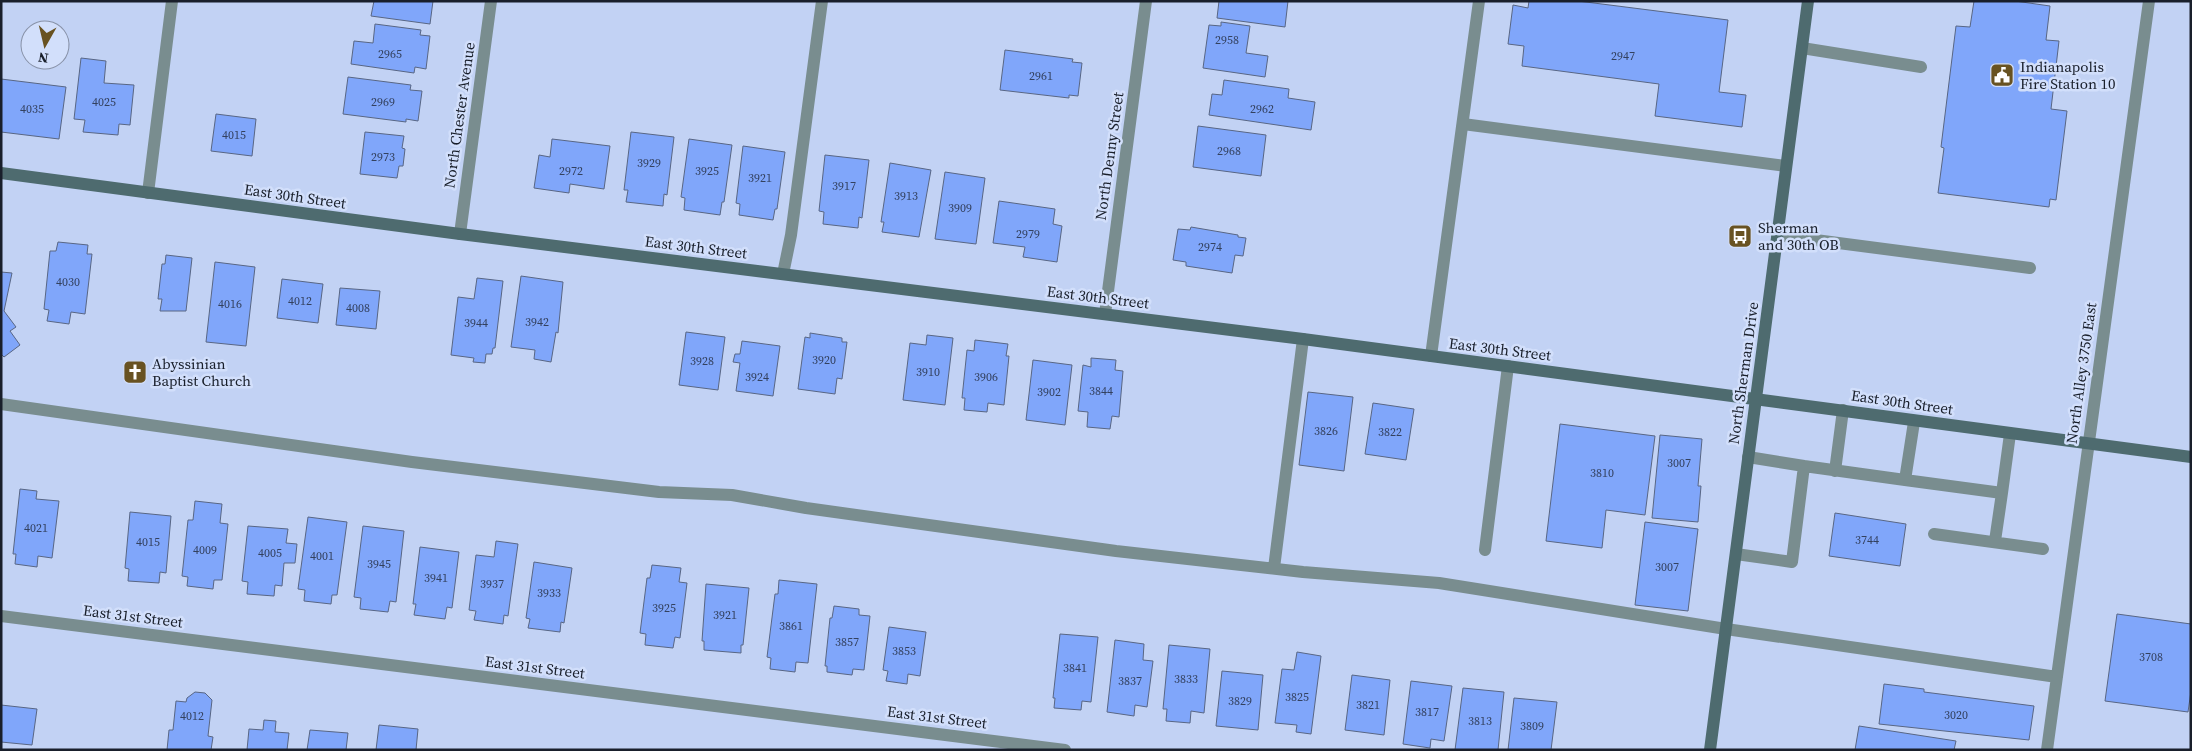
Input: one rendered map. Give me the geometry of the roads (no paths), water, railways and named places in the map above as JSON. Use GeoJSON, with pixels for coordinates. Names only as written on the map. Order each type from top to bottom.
{"type":"FeatureCollection","features":[{"type":"Feature","properties":{"kind":"main road","name":"North Sherman Drive"},"geometry":{"type":"LineString","coordinates":[[1710,750],[1808,1]]}},
{"type":"Feature","properties":{"kind":"main road","name":"East 30th Street"},"geometry":{"type":"LineString","coordinates":[[1,173],[460,234],[1303,339],[1756,398],[1914,422],[2191,457]]}},
{"type":"Feature","properties":{"kind":"street"},"geometry":{"type":"LineString","coordinates":[[148,193],[172,1]]}},
{"type":"Feature","properties":{"kind":"street","name":"North Chester Avenue"},"geometry":{"type":"LineString","coordinates":[[460,234],[491,1]]}},
{"type":"Feature","properties":{"kind":"street"},"geometry":{"type":"LineString","coordinates":[[782,274],[791,235],[822,1]]}},
{"type":"Feature","properties":{"kind":"street","name":"North Denny Street"},"geometry":{"type":"LineString","coordinates":[[1105,314],[1146,1]]}},
{"type":"Feature","properties":{"kind":"street"},"geometry":{"type":"LineString","coordinates":[[1431,356],[1479,1]]}},
{"type":"Feature","properties":{"kind":"street","name":"North Alley 3750 East"},"geometry":{"type":"LineString","coordinates":[[2047,750],[2148,1]]}},
{"type":"Feature","properties":{"kind":"street"},"geometry":{"type":"LineString","coordinates":[[1802,48],[1920,68]]}},
{"type":"Feature","properties":{"kind":"street"},"geometry":{"type":"LineString","coordinates":[[1463,124],[1786,166]]}},
{"type":"Feature","properties":{"kind":"street"},"geometry":{"type":"LineString","coordinates":[[1777,235],[2030,268]]}},
{"type":"Feature","properties":{"kind":"street"},"geometry":{"type":"LineString","coordinates":[[1274,568],[1303,339]]}},
{"type":"Feature","properties":{"kind":"street"},"geometry":{"type":"LineString","coordinates":[[1486,550],[1508,366]]}},
{"type":"Feature","properties":{"kind":"street"},"geometry":{"type":"LineString","coordinates":[[1,404],[412,462],[659,492],[732,495],[806,508],[1096,548],[1274,568],[1439,583],[1726,629],[2056,677]]}},
{"type":"Feature","properties":{"kind":"street"},"geometry":{"type":"LineString","coordinates":[[1835,471],[1843,410]]}},
{"type":"Feature","properties":{"kind":"street"},"geometry":{"type":"LineString","coordinates":[[1905,480],[1914,422]]}},
{"type":"Feature","properties":{"kind":"street"},"geometry":{"type":"LineString","coordinates":[[1995,541],[2010,434]]}},
{"type":"Feature","properties":{"kind":"street"},"geometry":{"type":"LineString","coordinates":[[1748,457],[1835,471],[2002,492]]}},
{"type":"Feature","properties":{"kind":"street"},"geometry":{"type":"LineString","coordinates":[[1736,554],[1792,562],[1804,466]]}},
{"type":"Feature","properties":{"kind":"street"},"geometry":{"type":"LineString","coordinates":[[1934,534],[2044,549]]}},
{"type":"Feature","properties":{"kind":"street","name":"East 31st Street"},"geometry":{"type":"LineString","coordinates":[[1,616],[1065,750]]}},
{"type":"Feature","properties":{"kind":"place","name":"Indianapolis Fire Station 10"},"geometry":{"type":"Point","coordinates":[2002,75]}},
{"type":"Feature","properties":{"kind":"place","name":"Sherman and 30th OB"},"geometry":{"type":"Point","coordinates":[1740,236]}},
{"type":"Feature","properties":{"kind":"place","name":"Abyssinian Baptist Church"},"geometry":{"type":"Point","coordinates":[135,372]}}]}
